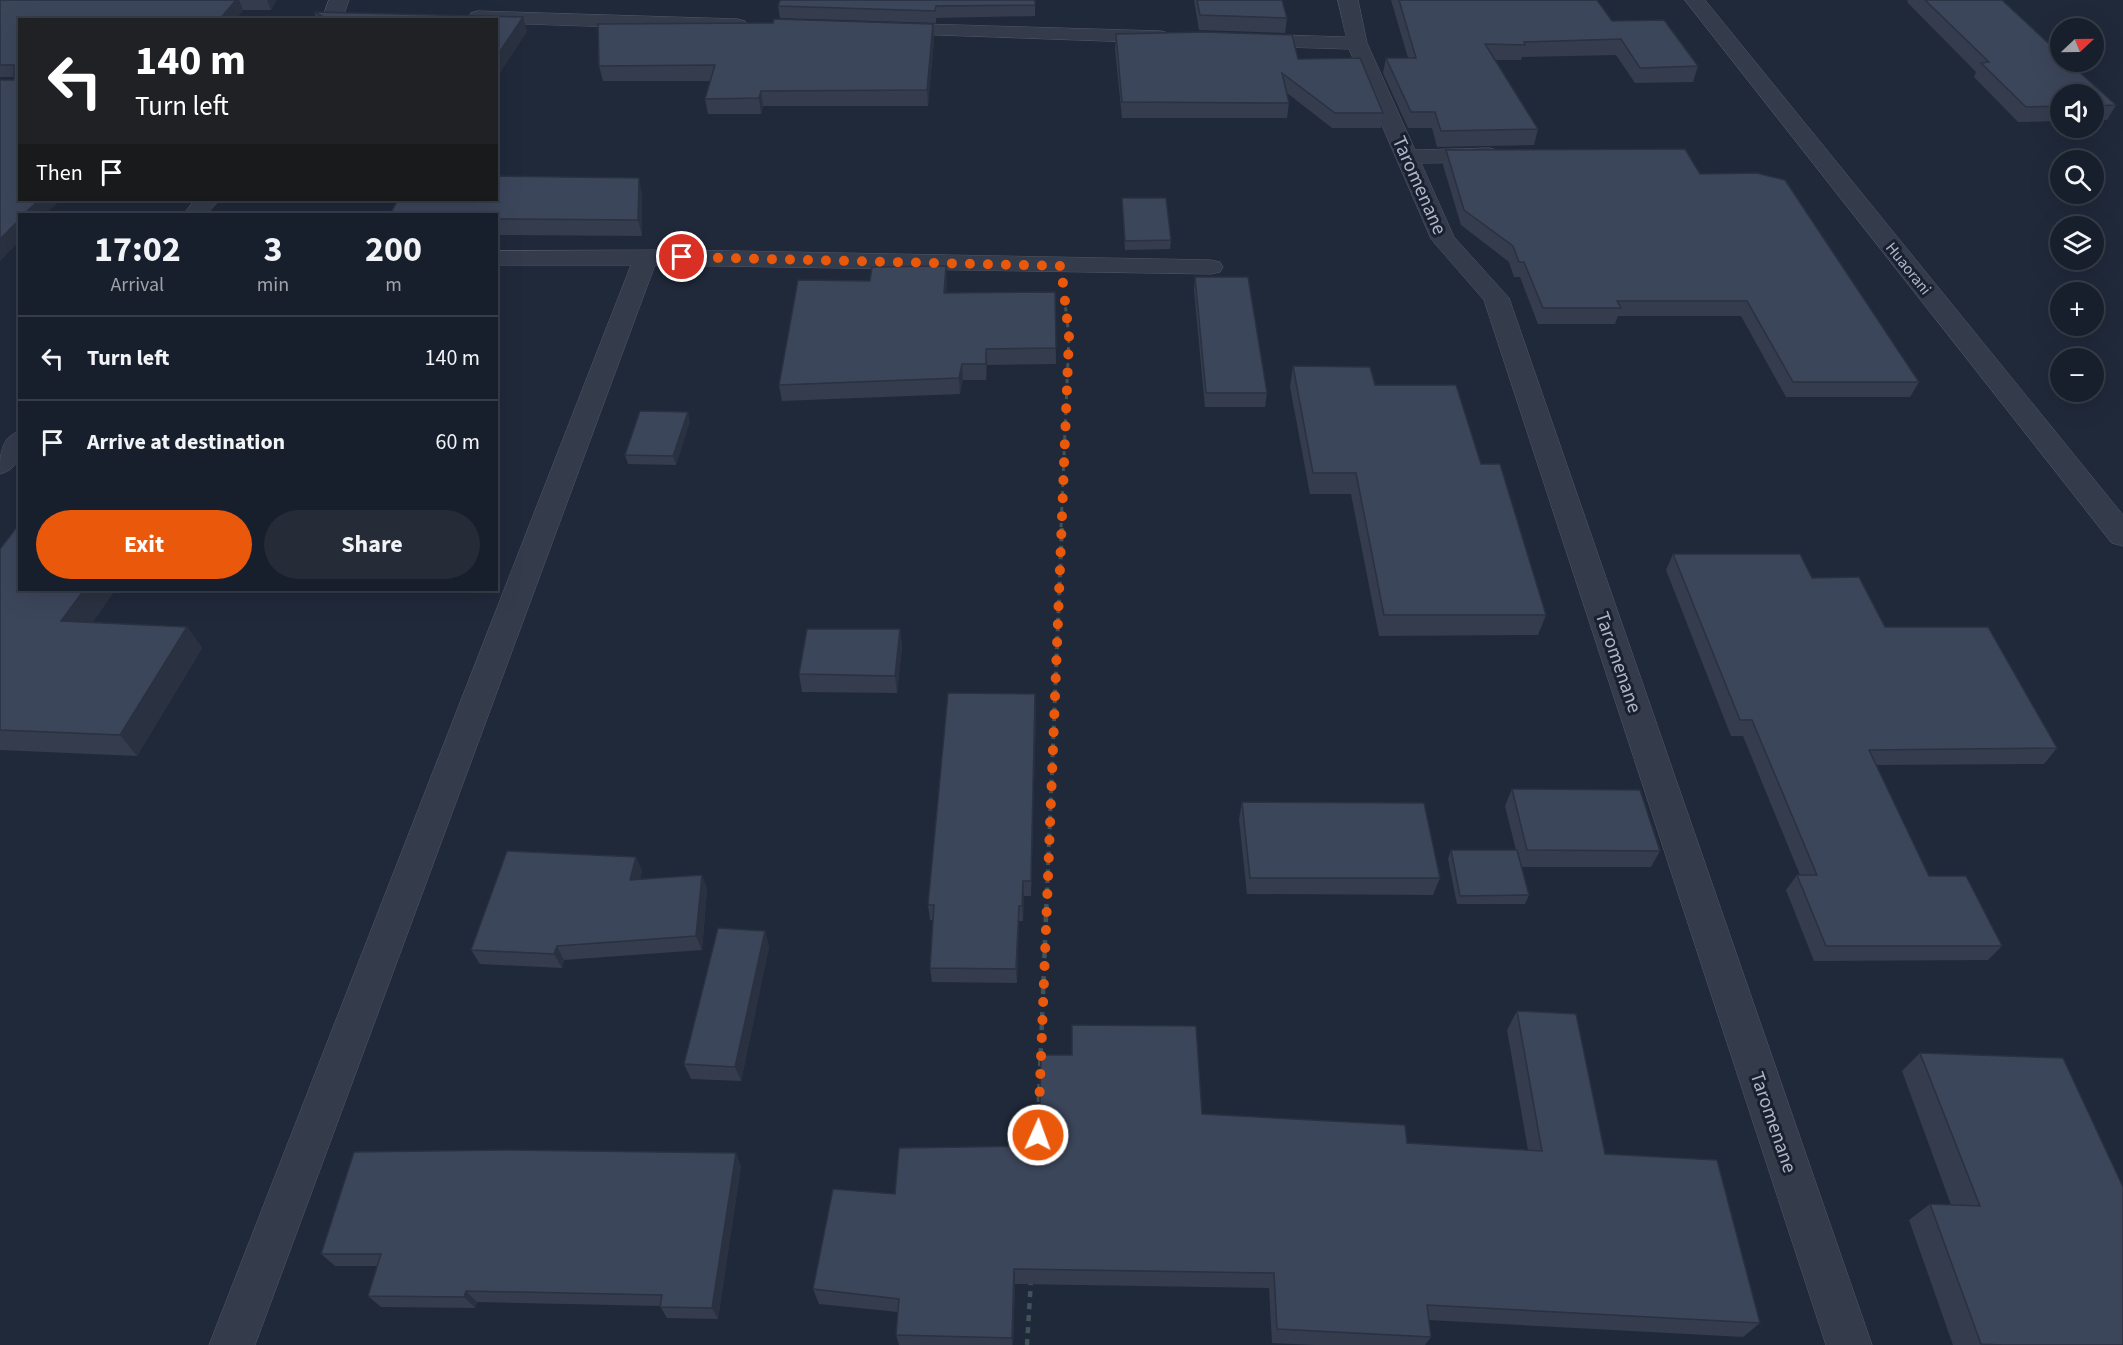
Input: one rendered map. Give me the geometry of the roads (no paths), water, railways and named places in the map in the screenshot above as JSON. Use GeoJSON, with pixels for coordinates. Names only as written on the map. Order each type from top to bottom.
{"type":"FeatureCollection","features":[{"type":"Feature","properties":{"kind":"street","name":"Taromenane"},"geometry":{"type":"LineString","coordinates":[[1348,0],[1357,43],[1443,238],[1496,298],[1849,1345]]}},
{"type":"Feature","properties":{"kind":"street","name":"Huaorani"},"geometry":{"type":"LineString","coordinates":[[1695,0],[2123,536]]}},
{"type":"Feature","properties":{"kind":"street"},"geometry":{"type":"LineString","coordinates":[[336,11],[359,14]]}},
{"type":"Feature","properties":{"kind":"street"},"geometry":{"type":"LineString","coordinates":[[454,17],[488,18]]}},
{"type":"Feature","properties":{"kind":"street"},"geometry":{"type":"LineString","coordinates":[[498,18],[763,26]]}},
{"type":"Feature","properties":{"kind":"street"},"geometry":{"type":"LineString","coordinates":[[870,29],[1179,38]]}},
{"type":"Feature","properties":{"kind":"street"},"geometry":{"type":"LineString","coordinates":[[1227,39],[1357,43]]}},
{"type":"Feature","properties":{"kind":"street"},"geometry":{"type":"LineString","coordinates":[[1407,157],[1512,155]]}},
{"type":"Feature","properties":{"kind":"street"},"geometry":{"type":"LineString","coordinates":[[196,213],[206,201]]}},
{"type":"Feature","properties":{"kind":"street"},"geometry":{"type":"LineString","coordinates":[[232,1345],[646,257]]}},
{"type":"Feature","properties":{"kind":"street"},"geometry":{"type":"LineString","coordinates":[[498,258],[646,257],[1211,267]]}},
{"type":"Feature","properties":{"kind":"street"},"geometry":{"type":"LineString","coordinates":[[0,465],[18,442]]}}]}
